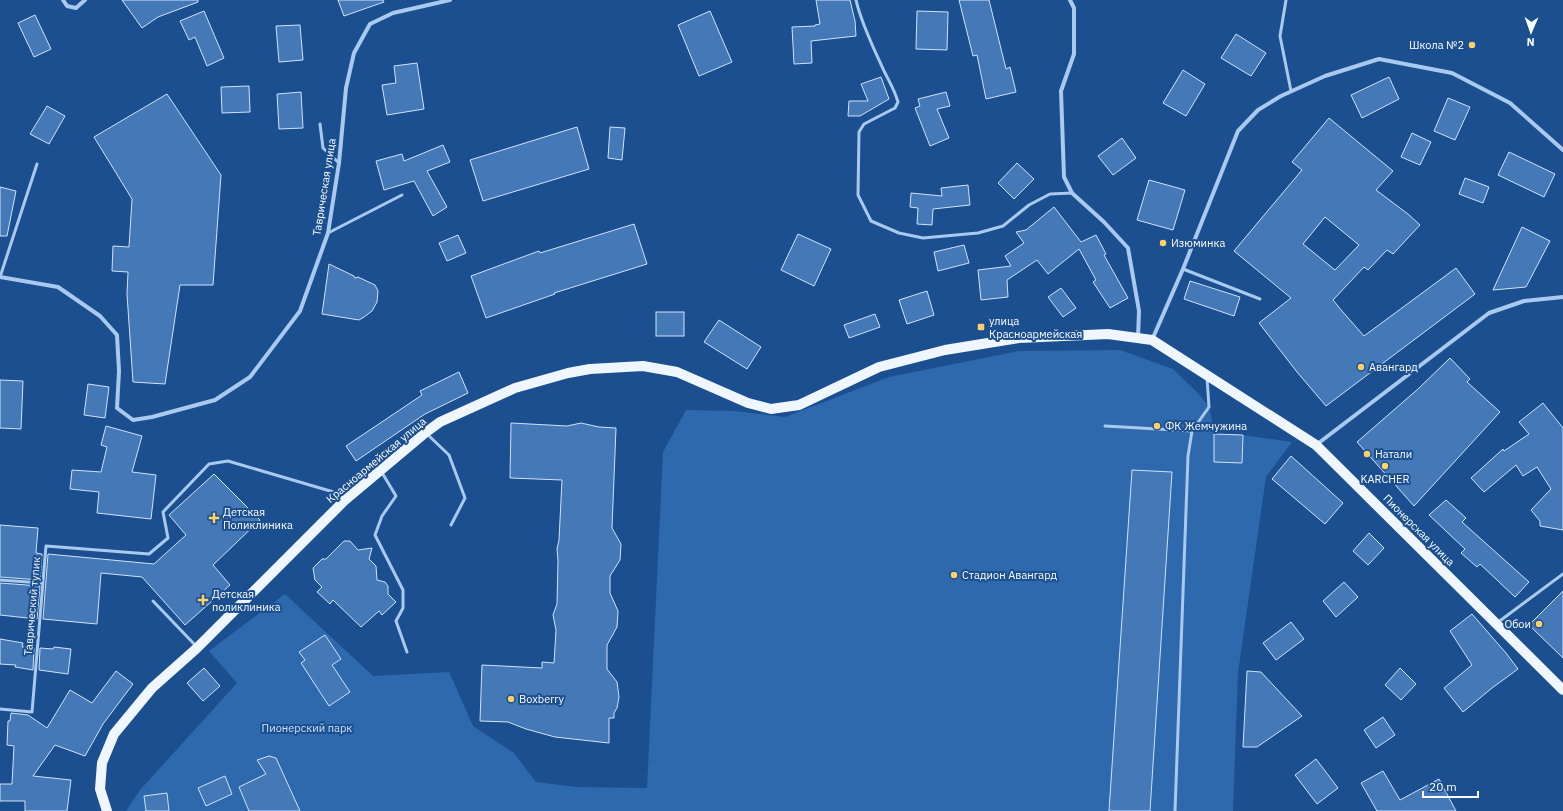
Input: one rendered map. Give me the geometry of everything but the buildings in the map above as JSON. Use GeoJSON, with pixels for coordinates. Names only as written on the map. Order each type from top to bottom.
{"type":"FeatureCollection","features":[{"type":"Feature","properties":{"kind":"main road","name":"Красноармейская улица"},"geometry":{"type":"LineString","coordinates":[[107,811],[100,789],[102,763],[114,734],[152,688],[197,648],[344,501],[380,470],[440,422],[515,388],[568,373],[590,369],[643,366],[677,372],[748,403],[771,409],[799,405],[879,367],[945,350],[1019,338],[1108,334],[1152,340]]}},
{"type":"Feature","properties":{"kind":"main road","name":"Пионерская улица"},"geometry":{"type":"LineString","coordinates":[[1152,340],[1316,445],[1563,690]]}},
{"type":"Feature","properties":{"kind":"street"},"geometry":{"type":"LineString","coordinates":[[63,0],[67,6],[76,8],[85,0]]}},
{"type":"Feature","properties":{"kind":"street","name":"Таврическая улица"},"geometry":{"type":"LineString","coordinates":[[0,277],[58,287],[100,316],[117,335],[119,371],[117,408],[133,420],[152,417],[215,400],[250,377],[300,311],[328,233],[339,163],[346,88],[354,53],[370,24],[393,13],[450,0]]}},
{"type":"Feature","properties":{"kind":"street"},"geometry":{"type":"LineString","coordinates":[[1070,0],[1074,8],[1074,54],[1061,91],[1064,177],[1072,193],[1104,222],[1128,248],[1139,312],[1138,338]]}},
{"type":"Feature","properties":{"kind":"street"},"geometry":{"type":"LineString","coordinates":[[1152,340],[1183,269],[1238,131],[1258,110],[1291,91],[1325,76],[1379,59],[1452,73],[1510,103],[1563,150]]}},
{"type":"Feature","properties":{"kind":"street"},"geometry":{"type":"LineString","coordinates":[[1316,445],[1489,313],[1524,301],[1563,297]]}},
{"type":"Feature","properties":{"kind":"lane"},"geometry":{"type":"LineString","coordinates":[[856,0],[864,23],[896,94],[898,102],[895,108],[864,124],[859,132],[858,195],[871,221],[900,233],[923,238],[978,233],[1003,226],[1029,205],[1050,194],[1072,193]]}},
{"type":"Feature","properties":{"kind":"lane"},"geometry":{"type":"LineString","coordinates":[[1286,0],[1280,36],[1291,91]]}},
{"type":"Feature","properties":{"kind":"lane"},"geometry":{"type":"LineString","coordinates":[[320,124],[323,148],[339,163]]}},
{"type":"Feature","properties":{"kind":"lane"},"geometry":{"type":"LineString","coordinates":[[0,277],[36,164]]}},
{"type":"Feature","properties":{"kind":"lane"},"geometry":{"type":"LineString","coordinates":[[328,233],[402,195]]}},
{"type":"Feature","properties":{"kind":"lane"},"geometry":{"type":"LineString","coordinates":[[1183,269],[1260,299]]}},
{"type":"Feature","properties":{"kind":"lane"},"geometry":{"type":"LineString","coordinates":[[1175,811],[1188,456],[1192,431],[1209,407],[1207,375]]}},
{"type":"Feature","properties":{"kind":"lane"},"geometry":{"type":"LineString","coordinates":[[1105,426],[1192,431]]}},
{"type":"Feature","properties":{"kind":"lane"},"geometry":{"type":"LineString","coordinates":[[425,433],[449,455],[465,498],[451,525]]}},
{"type":"Feature","properties":{"kind":"lane","name":"Таврический тупик"},"geometry":{"type":"LineString","coordinates":[[0,709],[32,712],[46,546],[149,554],[168,538],[163,512],[209,464],[228,461],[337,493],[344,501]]}},
{"type":"Feature","properties":{"kind":"lane"},"geometry":{"type":"LineString","coordinates":[[380,470],[396,496],[382,516],[375,535],[403,590],[403,608],[396,621],[406,652]]}},
{"type":"Feature","properties":{"kind":"lane"},"geometry":{"type":"LineString","coordinates":[[1496,624],[1563,574]]}},
{"type":"Feature","properties":{"kind":"lane"},"geometry":{"type":"LineString","coordinates":[[0,580],[42,583]]}},
{"type":"Feature","properties":{"kind":"lane"},"geometry":{"type":"LineString","coordinates":[[153,601],[197,648]]}},
{"type":"Feature","properties":{"kind":"green space","name":"Стадион Авангард"},"geometry":{"type":"Polygon","coordinates":[[[1120,350],[1173,369],[1199,394],[1209,407],[1215,434],[1243,435],[1292,442],[1266,477],[1238,673],[1233,811],[126,811],[140,790],[237,683],[209,651],[285,594],[373,676],[449,672],[473,726],[514,753],[536,782],[577,787],[647,788],[663,452],[686,410],[734,411],[785,417],[889,377],[1019,351],[1120,350]]]}},
{"type":"Feature","properties":{"kind":"place","name":"Школа №2"},"geometry":{"type":"Point","coordinates":[1472,45]}},
{"type":"Feature","properties":{"kind":"place","name":"Изюминка"},"geometry":{"type":"Point","coordinates":[1163,243]}},
{"type":"Feature","properties":{"kind":"place","name":"улица Красноармейская"},"geometry":{"type":"Point","coordinates":[981,327]}},
{"type":"Feature","properties":{"kind":"place","name":"Авангард"},"geometry":{"type":"Point","coordinates":[1361,367]}},
{"type":"Feature","properties":{"kind":"place","name":"ФК Жемчужина"},"geometry":{"type":"Point","coordinates":[1157,426]}},
{"type":"Feature","properties":{"kind":"place","name":"Натали"},"geometry":{"type":"Point","coordinates":[1367,454]}},
{"type":"Feature","properties":{"kind":"place","name":"KARCHER"},"geometry":{"type":"Point","coordinates":[1385,466]}},
{"type":"Feature","properties":{"kind":"place","name":"Детская Поликлиника"},"geometry":{"type":"Point","coordinates":[214,518]}},
{"type":"Feature","properties":{"kind":"place","name":"Стадион Авангард"},"geometry":{"type":"Point","coordinates":[954,575]}},
{"type":"Feature","properties":{"kind":"place","name":"Детская поликлиника"},"geometry":{"type":"Point","coordinates":[203,600]}},
{"type":"Feature","properties":{"kind":"place","name":"Обои"},"geometry":{"type":"Point","coordinates":[1539,624]}},
{"type":"Feature","properties":{"kind":"place","name":"Boxberry"},"geometry":{"type":"Point","coordinates":[511,699]}},
{"type":"Feature","properties":{"kind":"park label","name":"Пионерский парк"},"geometry":{"type":"Point","coordinates":[307,728]}}]}
